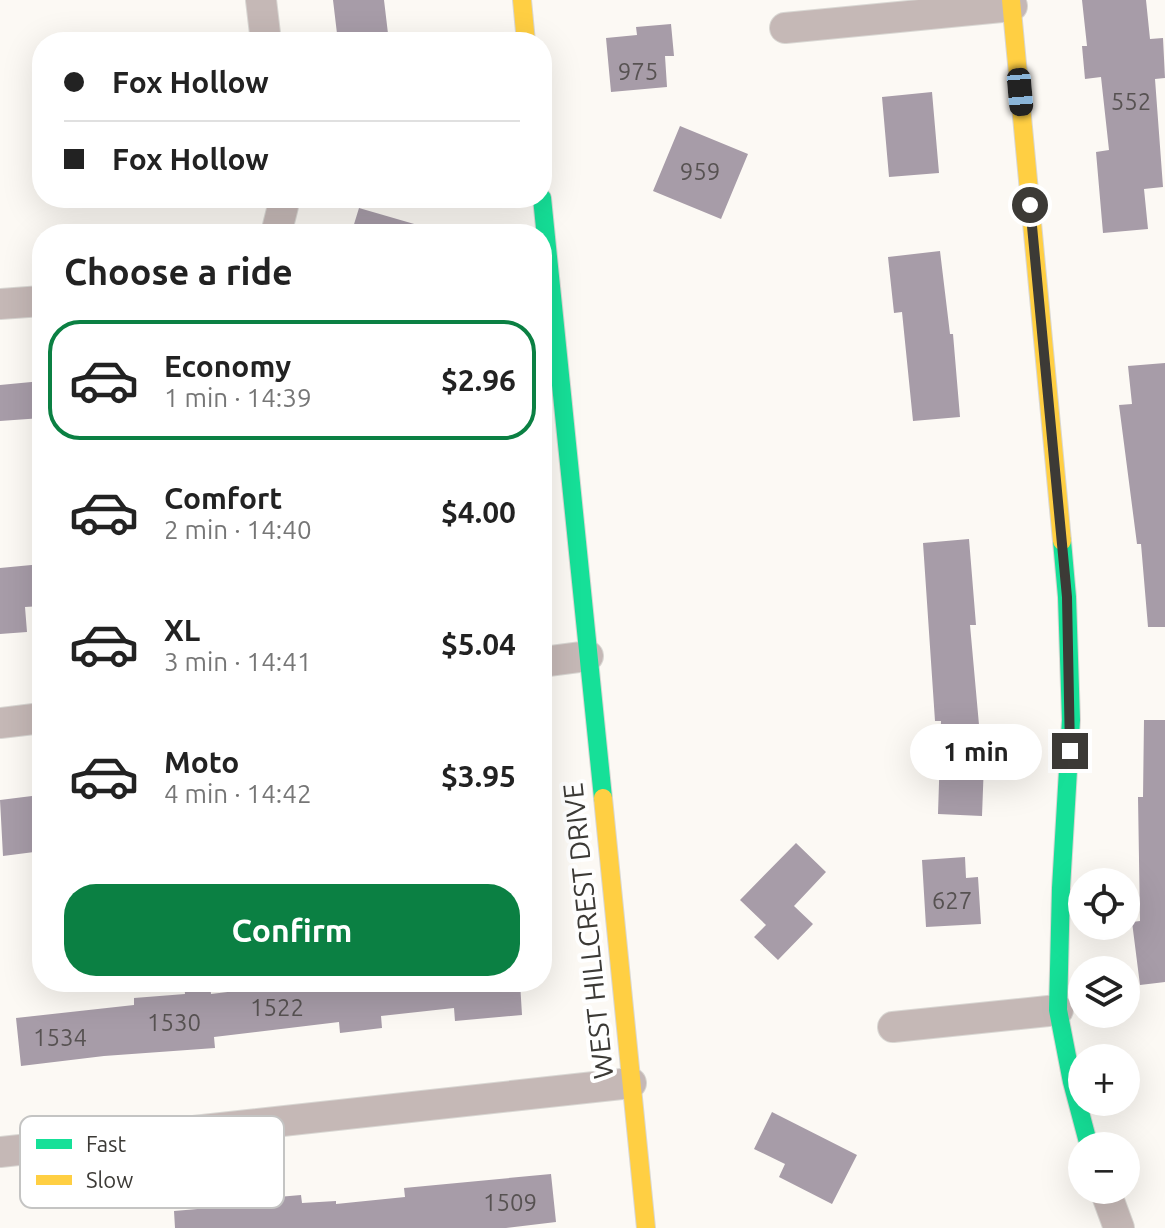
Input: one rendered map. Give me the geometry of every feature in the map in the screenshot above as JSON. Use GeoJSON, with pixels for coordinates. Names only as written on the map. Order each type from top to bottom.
{"type":"FeatureCollection","features":[{"type":"Feature","properties":{"kind":"street"},"geometry":{"type":"LineString","coordinates":[[261,0],[265,32]]}},
{"type":"Feature","properties":{"kind":"street"},"geometry":{"type":"LineString","coordinates":[[522,0],[525,32]]}},
{"type":"Feature","properties":{"kind":"street"},"geometry":{"type":"LineString","coordinates":[[785,28],[1011,3],[1067,597],[1071,720],[1061,888],[1058,1010],[1085,1132]]}},
{"type":"Feature","properties":{"kind":"street","name":"WEST HILLCREST DRIVE"},"geometry":{"type":"LineString","coordinates":[[552,298],[646,1228]]}},
{"type":"Feature","properties":{"kind":"street"},"geometry":{"type":"LineString","coordinates":[[0,304],[32,302]]}},
{"type":"Feature","properties":{"kind":"street"},"geometry":{"type":"LineString","coordinates":[[552,661],[588,656]]}},
{"type":"Feature","properties":{"kind":"street"},"geometry":{"type":"LineString","coordinates":[[0,723],[32,719]]}},
{"type":"Feature","properties":{"kind":"street"},"geometry":{"type":"LineString","coordinates":[[893,1027],[1058,1010]]}},
{"type":"Feature","properties":{"kind":"street"},"geometry":{"type":"LineString","coordinates":[[284,1121],[631,1083]]}},
{"type":"Feature","properties":{"kind":"street"},"geometry":{"type":"LineString","coordinates":[[0,1152],[20,1150]]}},
{"type":"Feature","properties":{"kind":"street"},"geometry":{"type":"LineString","coordinates":[[1110,1204],[1119,1228]]}},
{"type":"Feature","properties":{"kind":"building"},"geometry":{"type":"Polygon","coordinates":[[[333,0],[384,0],[388,32],[337,32],[333,0]]]}},
{"type":"Feature","properties":{"kind":"building"},"geometry":{"type":"Polygon","coordinates":[[[1082,0],[1146,0],[1150,39],[1163,38],[1165,78],[1155,79],[1163,187],[1144,189],[1148,229],[1103,233],[1096,152],[1109,150],[1101,77],[1085,79],[1082,46],[1087,46],[1082,0]]]}},
{"type":"Feature","properties":{"kind":"building"},"geometry":{"type":"Polygon","coordinates":[[[671,24],[674,56],[665,56],[667,87],[611,92],[606,38],[637,35],[636,27],[671,24]]]}},
{"type":"Feature","properties":{"kind":"building"},"geometry":{"type":"Polygon","coordinates":[[[932,92],[939,173],[889,177],[882,97],[932,92]]]}},
{"type":"Feature","properties":{"kind":"building"},"geometry":{"type":"Polygon","coordinates":[[[680,126],[748,154],[721,219],[653,191],[680,126]]]}},
{"type":"Feature","properties":{"kind":"building"},"geometry":{"type":"Polygon","coordinates":[[[359,208],[414,224],[354,224],[359,208]]]}},
{"type":"Feature","properties":{"kind":"building"},"geometry":{"type":"Polygon","coordinates":[[[940,251],[950,334],[953,334],[960,417],[913,421],[902,312],[894,313],[888,257],[940,251]]]}},
{"type":"Feature","properties":{"kind":"building"},"geometry":{"type":"Polygon","coordinates":[[[1165,363],[1165,627],[1148,627],[1141,544],[1137,544],[1119,405],[1132,404],[1128,366],[1165,363]]]}},
{"type":"Feature","properties":{"kind":"building"},"geometry":{"type":"Polygon","coordinates":[[[32,382],[32,419],[0,421],[0,385],[32,382]]]}},
{"type":"Feature","properties":{"kind":"building"},"geometry":{"type":"Polygon","coordinates":[[[969,539],[976,625],[970,625],[980,736],[985,736],[982,816],[938,814],[941,721],[935,721],[923,543],[969,539]]]}},
{"type":"Feature","properties":{"kind":"building"},"geometry":{"type":"Polygon","coordinates":[[[32,565],[32,607],[25,607],[27,632],[0,634],[0,568],[32,565]]]}},
{"type":"Feature","properties":{"kind":"building"},"geometry":{"type":"Polygon","coordinates":[[[1144,720],[1165,720],[1165,982],[1140,985],[1140,956],[1136,956],[1134,940],[1140,940],[1138,797],[1143,797],[1144,720]]]}},
{"type":"Feature","properties":{"kind":"building"},"geometry":{"type":"Polygon","coordinates":[[[32,796],[32,852],[3,856],[0,800],[32,796]]]}},
{"type":"Feature","properties":{"kind":"building"},"geometry":{"type":"Polygon","coordinates":[[[796,843],[826,872],[794,906],[813,924],[778,960],[754,937],[766,925],[740,900],[796,843]]]}},
{"type":"Feature","properties":{"kind":"building"},"geometry":{"type":"Polygon","coordinates":[[[965,857],[966,878],[978,877],[981,924],[926,927],[922,860],[965,857]]]}},
{"type":"Feature","properties":{"kind":"building"},"geometry":{"type":"Polygon","coordinates":[[[521,992],[522,1015],[455,1021],[454,1008],[381,1016],[382,1028],[340,1033],[339,1022],[214,1037],[215,1048],[21,1066],[16,1018],[134,1005],[134,998],[185,994],[521,992]]]}},
{"type":"Feature","properties":{"kind":"building"},"geometry":{"type":"Polygon","coordinates":[[[772,1112],[857,1155],[832,1204],[779,1177],[785,1164],[754,1149],[772,1112]]]}},
{"type":"Feature","properties":{"kind":"building"},"geometry":{"type":"Polygon","coordinates":[[[551,1174],[556,1222],[506,1228],[175,1228],[174,1211],[284,1208],[284,1196],[301,1195],[302,1203],[336,1201],[336,1204],[405,1197],[404,1188],[551,1174]]]}},
{"type":"Feature","properties":{"kind":"traffic: fast"},"geometry":{"type":"LineString","coordinates":[[543,208],[545,224]]}},
{"type":"Feature","properties":{"kind":"traffic: fast"},"geometry":{"type":"LineString","coordinates":[[552,296],[603,798]]}},
{"type":"Feature","properties":{"kind":"traffic: fast"},"geometry":{"type":"LineString","coordinates":[[1062,541],[1071,720],[1061,888],[1058,1010],[1085,1132]]}},
{"type":"Feature","properties":{"kind":"traffic: slow"},"geometry":{"type":"LineString","coordinates":[[522,0],[525,32]]}},
{"type":"Feature","properties":{"kind":"traffic: slow"},"geometry":{"type":"LineString","coordinates":[[1011,0],[1062,541]]}},
{"type":"Feature","properties":{"kind":"traffic: slow"},"geometry":{"type":"LineString","coordinates":[[603,798],[646,1228]]}},
{"type":"Feature","properties":{"kind":"route"},"geometry":{"type":"LineString","coordinates":[[1030,205],[1067,597],[1070,751]]}}]}
